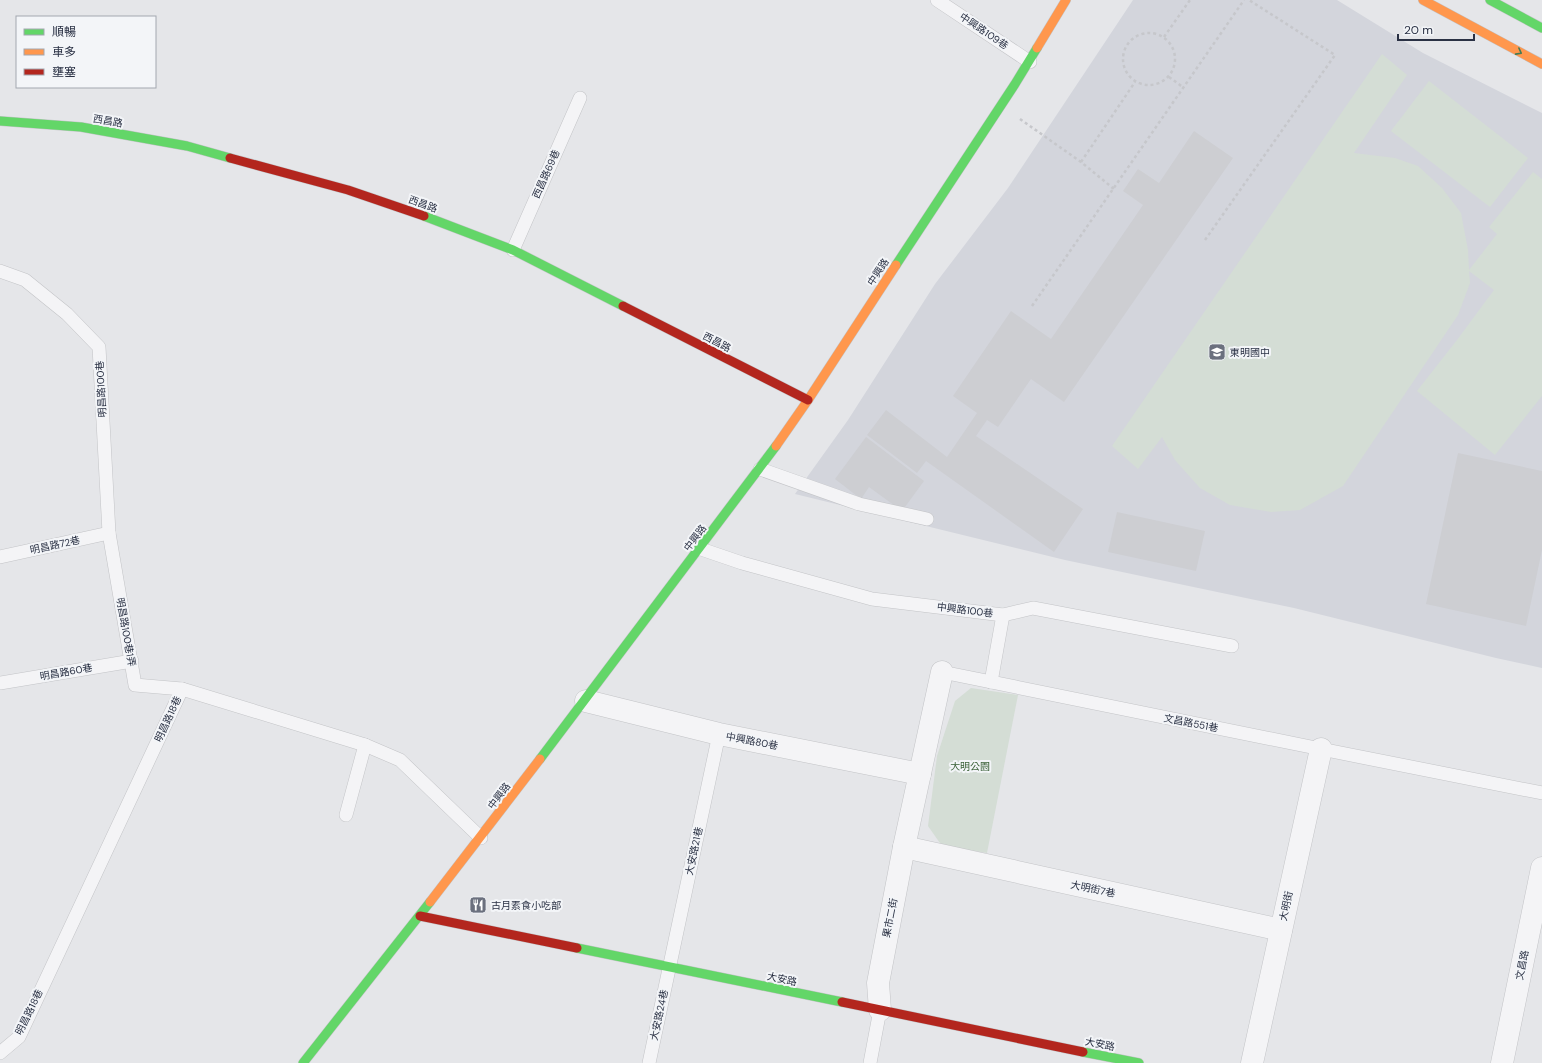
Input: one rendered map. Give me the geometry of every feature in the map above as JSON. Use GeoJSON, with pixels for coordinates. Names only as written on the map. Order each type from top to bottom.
{"type":"FeatureCollection","features":[{"type":"Feature","properties":{"kind":"street","name":"中興路"},"geometry":{"type":"LineString","coordinates":[[303,1063],[481,838],[760,469],[808,400],[1030,62],[1066,0]]}},
{"type":"Feature","properties":{"kind":"street"},"geometry":{"type":"LineString","coordinates":[[1423,0],[1542,64]]}},
{"type":"Feature","properties":{"kind":"street"},"geometry":{"type":"LineString","coordinates":[[1490,0],[1542,28]]}},
{"type":"Feature","properties":{"kind":"street","name":"西昌路"},"geometry":{"type":"LineString","coordinates":[[0,121],[81,127],[187,146],[348,190],[406,209],[513,250],[808,400]]}},
{"type":"Feature","properties":{"kind":"street","name":"文昌路551巷"},"geometry":{"type":"LineString","coordinates":[[920,774],[942,672]]}},
{"type":"Feature","properties":{"kind":"street","name":"中興路80巷"},"geometry":{"type":"LineString","coordinates":[[586,701],[719,734],[920,774]]}},
{"type":"Feature","properties":{"kind":"street","name":"大明街"},"geometry":{"type":"LineString","coordinates":[[1252,1063],[1321,750]]}},
{"type":"Feature","properties":{"kind":"street","name":"果市二街"},"geometry":{"type":"LineString","coordinates":[[880,1010],[878,983],[904,847],[920,774]]}},
{"type":"Feature","properties":{"kind":"street","name":"大明街7巷"},"geometry":{"type":"LineString","coordinates":[[904,847],[1281,930]]}},
{"type":"Feature","properties":{"kind":"street","name":"文昌路"},"geometry":{"type":"LineString","coordinates":[[1502,1063],[1542,868]]}},
{"type":"Feature","properties":{"kind":"street","name":"大安路"},"geometry":{"type":"LineString","coordinates":[[420,916],[880,1010],[1118,1061],[1139,1063]]}},
{"type":"Feature","properties":{"kind":"lane","name":"中興路109巷"},"geometry":{"type":"LineString","coordinates":[[937,0],[1030,62]]}},
{"type":"Feature","properties":{"kind":"lane","name":"西昌路69巷"},"geometry":{"type":"LineString","coordinates":[[513,250],[580,98]]}},
{"type":"Feature","properties":{"kind":"lane","name":"明昌路100巷"},"geometry":{"type":"LineString","coordinates":[[0,271],[25,280],[67,314],[99,348],[109,534]]}},
{"type":"Feature","properties":{"kind":"lane"},"geometry":{"type":"LineString","coordinates":[[760,469],[859,504],[927,519]]}},
{"type":"Feature","properties":{"kind":"lane","name":"明昌路72巷"},"geometry":{"type":"LineString","coordinates":[[0,557],[109,534]]}},
{"type":"Feature","properties":{"kind":"lane","name":"明昌路100巷1弄"},"geometry":{"type":"LineString","coordinates":[[109,534],[135,685],[182,689]]}},
{"type":"Feature","properties":{"kind":"lane","name":"中興路100巷"},"geometry":{"type":"LineString","coordinates":[[701,549],[742,563],[872,599],[1003,615],[1033,608],[1232,646]]}},
{"type":"Feature","properties":{"kind":"lane"},"geometry":{"type":"LineString","coordinates":[[990,682],[1003,615]]}},
{"type":"Feature","properties":{"kind":"lane","name":"明昌路60巷"},"geometry":{"type":"LineString","coordinates":[[0,683],[132,661]]}},
{"type":"Feature","properties":{"kind":"lane","name":"文昌路551巷"},"geometry":{"type":"LineString","coordinates":[[942,672],[1321,750],[1542,792]]}},
{"type":"Feature","properties":{"kind":"lane","name":"明昌路18巷"},"geometry":{"type":"LineString","coordinates":[[0,1053],[19,1037],[182,689],[365,745],[400,760],[481,838]]}},
{"type":"Feature","properties":{"kind":"lane","name":"大安路21巷"},"geometry":{"type":"LineString","coordinates":[[669,967],[719,734]]}},
{"type":"Feature","properties":{"kind":"lane"},"geometry":{"type":"LineString","coordinates":[[346,815],[365,745]]}},
{"type":"Feature","properties":{"kind":"lane","name":"大安路24巷"},"geometry":{"type":"LineString","coordinates":[[649,1063],[669,967]]}},
{"type":"Feature","properties":{"kind":"lane","name":"果市二街"},"geometry":{"type":"LineString","coordinates":[[870,1063],[880,1010]]}},
{"type":"Feature","properties":{"kind":"path"},"geometry":{"type":"LineString","coordinates":[[1164,37],[1190,0]]}},
{"type":"Feature","properties":{"kind":"path"},"geometry":{"type":"LineString","coordinates":[[1032,306],[1244,0]]}},
{"type":"Feature","properties":{"kind":"path"},"geometry":{"type":"LineString","coordinates":[[1205,240],[1335,55],[1249,0]]}},
{"type":"Feature","properties":{"kind":"path"},"geometry":{"type":"LineString","coordinates":[[1148,33],[1164,37],[1174,52],[1176,61],[1168,77],[1153,85],[1144,85],[1135,82],[1129,77],[1123,61],[1127,45],[1132,39],[1148,33]]}},
{"type":"Feature","properties":{"kind":"path"},"geometry":{"type":"LineString","coordinates":[[1168,77],[1184,88]]}},
{"type":"Feature","properties":{"kind":"path"},"geometry":{"type":"LineString","coordinates":[[1081,162],[1135,82]]}},
{"type":"Feature","properties":{"kind":"path"},"geometry":{"type":"LineString","coordinates":[[1001,106],[1081,162],[1114,189]]}},
{"type":"Feature","properties":{"kind":"shaded area","name":"東明國中"},"geometry":{"type":"Polygon","coordinates":[[[1133,0],[1337,0],[1423,53],[1542,113],[1542,668],[1294,608],[1065,560],[795,494],[848,420],[935,284],[1008,188],[1133,0]]]}},
{"type":"Feature","properties":{"kind":"green space"},"geometry":{"type":"Polygon","coordinates":[[[1382,54],[1407,75],[1354,153],[1395,158],[1418,166],[1442,188],[1461,213],[1468,250],[1469,270],[1497,234],[1489,227],[1533,172],[1542,179],[1542,396],[1495,455],[1417,391],[1494,290],[1469,271],[1470,283],[1458,315],[1343,486],[1300,510],[1271,512],[1230,505],[1200,488],[1175,460],[1162,437],[1138,469],[1112,446],[1382,54]]]}},
{"type":"Feature","properties":{"kind":"green space"},"geometry":{"type":"Polygon","coordinates":[[[1429,81],[1528,158],[1490,207],[1391,131],[1429,81]]]}},
{"type":"Feature","properties":{"kind":"green space","name":"大明公園"},"geometry":{"type":"Polygon","coordinates":[[[971,688],[1018,695],[987,853],[942,846],[928,826],[937,756],[955,701],[971,688]]]}},
{"type":"Feature","properties":{"kind":"building"},"geometry":{"type":"Polygon","coordinates":[[[1194,131],[1233,158],[1064,402],[1031,379],[998,427],[987,420],[976,436],[1083,509],[1054,552],[926,461],[917,473],[867,435],[886,410],[947,457],[977,413],[953,396],[1011,311],[1051,339],[1143,205],[1123,191],[1138,169],[1159,183],[1194,131]]]}},
{"type":"Feature","properties":{"kind":"building"},"geometry":{"type":"Polygon","coordinates":[[[866,437],[924,481],[902,511],[869,487],[861,499],[835,479],[866,437]]]}},
{"type":"Feature","properties":{"kind":"building"},"geometry":{"type":"Polygon","coordinates":[[[1458,453],[1542,471],[1542,550],[1526,626],[1426,604],[1458,453]]]}},
{"type":"Feature","properties":{"kind":"building"},"geometry":{"type":"Polygon","coordinates":[[[1117,512],[1205,531],[1196,571],[1108,552],[1117,512]]]}},
{"type":"Feature","properties":{"kind":"traffic: fast"},"geometry":{"type":"LineString","coordinates":[[1490,0],[1542,28]]}},
{"type":"Feature","properties":{"kind":"traffic: fast"},"geometry":{"type":"LineString","coordinates":[[896,265],[1037,48]]}},
{"type":"Feature","properties":{"kind":"traffic: fast"},"geometry":{"type":"LineString","coordinates":[[0,121],[81,127],[187,146],[230,158]]}},
{"type":"Feature","properties":{"kind":"traffic: fast"},"geometry":{"type":"LineString","coordinates":[[424,216],[513,250],[623,306]]}},
{"type":"Feature","properties":{"kind":"traffic: fast"},"geometry":{"type":"LineString","coordinates":[[540,759],[776,446]]}},
{"type":"Feature","properties":{"kind":"traffic: fast"},"geometry":{"type":"LineString","coordinates":[[303,1063],[430,902]]}},
{"type":"Feature","properties":{"kind":"traffic: fast"},"geometry":{"type":"LineString","coordinates":[[577,948],[842,1002]]}},
{"type":"Feature","properties":{"kind":"traffic: fast"},"geometry":{"type":"LineString","coordinates":[[1083,1052],[1139,1063]]}},
{"type":"Feature","properties":{"kind":"traffic: slow"},"geometry":{"type":"LineString","coordinates":[[1037,48],[1066,0]]}},
{"type":"Feature","properties":{"kind":"traffic: slow"},"geometry":{"type":"LineString","coordinates":[[1423,0],[1542,64]]}},
{"type":"Feature","properties":{"kind":"traffic: slow"},"geometry":{"type":"LineString","coordinates":[[776,446],[808,400],[896,265]]}},
{"type":"Feature","properties":{"kind":"traffic: slow"},"geometry":{"type":"LineString","coordinates":[[430,902],[540,759]]}},
{"type":"Feature","properties":{"kind":"traffic: jam"},"geometry":{"type":"LineString","coordinates":[[230,158],[348,190],[424,216]]}},
{"type":"Feature","properties":{"kind":"traffic: jam"},"geometry":{"type":"LineString","coordinates":[[623,306],[808,400]]}},
{"type":"Feature","properties":{"kind":"traffic: jam"},"geometry":{"type":"LineString","coordinates":[[420,916],[577,948]]}},
{"type":"Feature","properties":{"kind":"traffic: jam"},"geometry":{"type":"LineString","coordinates":[[842,1002],[1083,1052]]}},
{"type":"Feature","properties":{"kind":"place","name":"東明國中"},"geometry":{"type":"Point","coordinates":[1217,352]}},
{"type":"Feature","properties":{"kind":"place","name":"古月素食小吃部"},"geometry":{"type":"Point","coordinates":[478,905]}}]}
